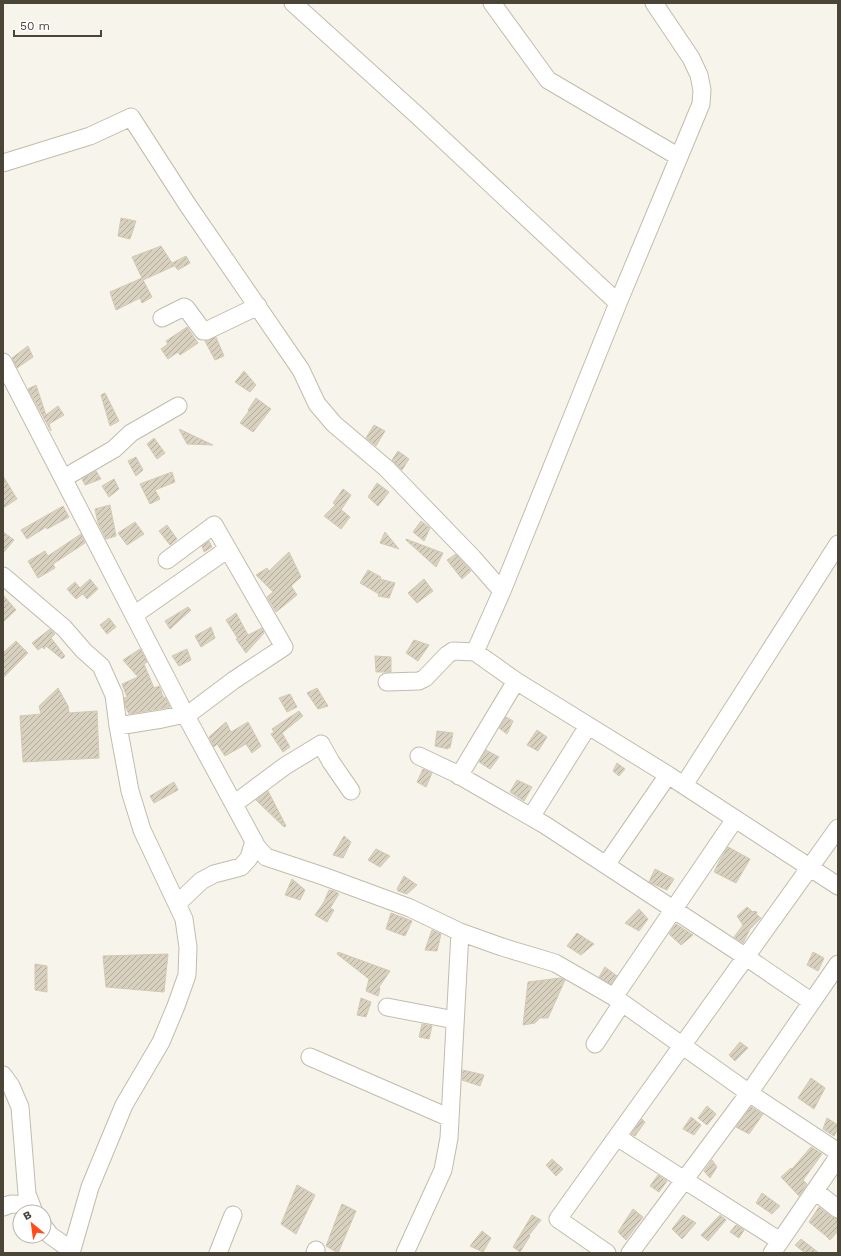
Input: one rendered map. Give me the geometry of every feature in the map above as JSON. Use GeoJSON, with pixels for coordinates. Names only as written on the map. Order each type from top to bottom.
{"type":"FeatureCollection","features":[{"type":"Feature","properties":{"kind":"street"},"geometry":{"type":"LineString","coordinates":[[293,3],[418,116],[618,303]]}},
{"type":"Feature","properties":{"kind":"street"},"geometry":{"type":"LineString","coordinates":[[492,3],[548,80],[679,158]]}},
{"type":"Feature","properties":{"kind":"street"},"geometry":{"type":"LineString","coordinates":[[475,652],[502,591],[618,303],[701,104],[702,90],[699,75],[691,58],[654,3]]}},
{"type":"Feature","properties":{"kind":"street"},"geometry":{"type":"LineString","coordinates":[[3,163],[90,136],[131,117],[187,204],[301,370],[317,404],[334,424],[386,468],[473,558],[502,591]]}},
{"type":"Feature","properties":{"kind":"street"},"geometry":{"type":"LineString","coordinates":[[162,318],[184,307],[203,331],[206,331],[258,306]]}},
{"type":"Feature","properties":{"kind":"street"},"geometry":{"type":"LineString","coordinates":[[3,362],[185,715],[257,847],[266,857],[410,908],[460,932],[502,947],[555,963],[618,1000],[749,1093],[838,1152]]}},
{"type":"Feature","properties":{"kind":"street"},"geometry":{"type":"LineString","coordinates":[[64,478],[114,449],[131,433],[178,406]]}},
{"type":"Feature","properties":{"kind":"street"},"geometry":{"type":"LineString","coordinates":[[118,726],[185,715],[234,680],[284,648],[214,525],[168,560]]}},
{"type":"Feature","properties":{"kind":"street"},"geometry":{"type":"LineString","coordinates":[[684,785],[838,544]]}},
{"type":"Feature","properties":{"kind":"street"},"geometry":{"type":"LineString","coordinates":[[134,616],[228,549]]}},
{"type":"Feature","properties":{"kind":"street"},"geometry":{"type":"LineString","coordinates":[[3,576],[64,628],[84,651],[101,666],[114,695],[130,791],[142,830],[184,919],[188,947],[187,975],[176,1006],[161,1042],[124,1105],[90,1187],[71,1252],[52,1238]]}},
{"type":"Feature","properties":{"kind":"street"},"geometry":{"type":"LineString","coordinates":[[387,682],[418,681],[425,678],[446,655],[453,651],[475,652],[516,681],[684,785],[838,886]]}},
{"type":"Feature","properties":{"kind":"street"},"geometry":{"type":"LineString","coordinates":[[459,776],[516,681]]}},
{"type":"Feature","properties":{"kind":"street"},"geometry":{"type":"LineString","coordinates":[[531,817],[588,726]]}},
{"type":"Feature","properties":{"kind":"street"},"geometry":{"type":"LineString","coordinates":[[234,804],[285,766],[321,744],[351,791]]}},
{"type":"Feature","properties":{"kind":"street"},"geometry":{"type":"LineString","coordinates":[[419,756],[459,776],[531,817],[746,957],[812,1002]]}},
{"type":"Feature","properties":{"kind":"street"},"geometry":{"type":"LineString","coordinates":[[606,865],[668,775]]}},
{"type":"Feature","properties":{"kind":"street"},"geometry":{"type":"LineString","coordinates":[[595,1044],[618,1000],[674,910],[735,819]]}},
{"type":"Feature","properties":{"kind":"street"},"geometry":{"type":"LineString","coordinates":[[607,1253],[558,1219],[838,828]]}},
{"type":"Feature","properties":{"kind":"street"},"geometry":{"type":"LineString","coordinates":[[244,864],[248,858],[254,841]]}},
{"type":"Feature","properties":{"kind":"street"},"geometry":{"type":"LineString","coordinates":[[177,904],[201,881],[214,874],[234,870],[244,864],[266,857]]}},
{"type":"Feature","properties":{"kind":"street"},"geometry":{"type":"LineString","coordinates":[[405,1253],[442,1170],[449,1138],[460,932]]}},
{"type":"Feature","properties":{"kind":"street"},"geometry":{"type":"LineString","coordinates":[[630,1253],[749,1093],[838,964]]}},
{"type":"Feature","properties":{"kind":"street"},"geometry":{"type":"LineString","coordinates":[[386,1006],[455,1020]]}},
{"type":"Feature","properties":{"kind":"street"},"geometry":{"type":"LineString","coordinates":[[310,1057],[450,1118]]}},
{"type":"Feature","properties":{"kind":"street"},"geometry":{"type":"LineString","coordinates":[[3,1075],[11,1086],[20,1107],[27,1194],[31,1204]]}},
{"type":"Feature","properties":{"kind":"street"},"geometry":{"type":"LineString","coordinates":[[617,1137],[684,1180],[776,1247],[838,1157]]}},
{"type":"Feature","properties":{"kind":"street"},"geometry":{"type":"LineString","coordinates":[[814,1191],[838,1208]]}},
{"type":"Feature","properties":{"kind":"street"},"geometry":{"type":"LineString","coordinates":[[218,1253],[233,1214]]}},
{"type":"Feature","properties":{"kind":"building"},"geometry":{"type":"Polygon","coordinates":[[[121,218],[136,221],[130,239],[118,236],[121,218]]]}},
{"type":"Feature","properties":{"kind":"building"},"geometry":{"type":"Polygon","coordinates":[[[161,246],[172,263],[186,256],[190,263],[178,270],[173,264],[174,266],[143,280],[152,297],[142,303],[140,298],[116,310],[110,292],[142,278],[132,257],[161,246]]]}},
{"type":"Feature","properties":{"kind":"building"},"geometry":{"type":"Polygon","coordinates":[[[187,327],[198,343],[180,355],[178,352],[168,359],[161,349],[168,344],[166,341],[187,327]]]}},
{"type":"Feature","properties":{"kind":"building"},"geometry":{"type":"Polygon","coordinates":[[[216,337],[224,356],[215,360],[205,341],[216,337]]]}},
{"type":"Feature","properties":{"kind":"building"},"geometry":{"type":"Polygon","coordinates":[[[28,346],[33,357],[17,368],[12,358],[28,346]]]}},
{"type":"Feature","properties":{"kind":"building"},"geometry":{"type":"Polygon","coordinates":[[[244,371],[256,385],[250,392],[235,382],[244,371]]]}},
{"type":"Feature","properties":{"kind":"building"},"geometry":{"type":"Polygon","coordinates":[[[36,385],[46,415],[58,406],[64,415],[49,424],[51,431],[28,389],[36,385]]]}},
{"type":"Feature","properties":{"kind":"building"},"geometry":{"type":"Polygon","coordinates":[[[105,393],[119,421],[110,426],[101,395],[105,393]]]}},
{"type":"Feature","properties":{"kind":"building"},"geometry":{"type":"Polygon","coordinates":[[[256,398],[271,409],[253,432],[240,423],[256,398]]]}},
{"type":"Feature","properties":{"kind":"building"},"geometry":{"type":"Polygon","coordinates":[[[374,425],[385,431],[376,446],[366,438],[374,425]]]}},
{"type":"Feature","properties":{"kind":"building"},"geometry":{"type":"Polygon","coordinates":[[[179,429],[213,445],[187,444],[179,429]]]}},
{"type":"Feature","properties":{"kind":"building"},"geometry":{"type":"Polygon","coordinates":[[[154,438],[165,453],[157,459],[147,444],[154,438]]]}},
{"type":"Feature","properties":{"kind":"building"},"geometry":{"type":"Polygon","coordinates":[[[398,451],[409,459],[402,470],[392,460],[398,451]]]}},
{"type":"Feature","properties":{"kind":"building"},"geometry":{"type":"Polygon","coordinates":[[[136,457],[143,470],[136,476],[128,461],[136,457]]]}},
{"type":"Feature","properties":{"kind":"building"},"geometry":{"type":"Polygon","coordinates":[[[96,471],[101,479],[85,485],[82,479],[96,471]]]}},
{"type":"Feature","properties":{"kind":"building"},"geometry":{"type":"Polygon","coordinates":[[[172,472],[175,482],[155,490],[160,499],[150,504],[140,484],[172,472]]]}},
{"type":"Feature","properties":{"kind":"building"},"geometry":{"type":"Polygon","coordinates":[[[3,476],[17,499],[3,508],[3,476]]]}},
{"type":"Feature","properties":{"kind":"building"},"geometry":{"type":"Polygon","coordinates":[[[114,479],[119,489],[109,497],[102,486],[114,479]]]}},
{"type":"Feature","properties":{"kind":"building"},"geometry":{"type":"Polygon","coordinates":[[[377,483],[389,492],[378,506],[368,497],[377,483]]]}},
{"type":"Feature","properties":{"kind":"building"},"geometry":{"type":"Polygon","coordinates":[[[343,489],[351,495],[341,510],[333,503],[343,489]]]}},
{"type":"Feature","properties":{"kind":"building"},"geometry":{"type":"Polygon","coordinates":[[[110,505],[116,536],[106,539],[98,523],[95,509],[110,505]]]}},
{"type":"Feature","properties":{"kind":"building"},"geometry":{"type":"Polygon","coordinates":[[[335,505],[350,517],[341,529],[324,516],[335,505]]]}},
{"type":"Feature","properties":{"kind":"building"},"geometry":{"type":"Polygon","coordinates":[[[63,506],[69,517],[47,529],[46,527],[27,539],[21,530],[63,506]]]}},
{"type":"Feature","properties":{"kind":"building"},"geometry":{"type":"Polygon","coordinates":[[[421,521],[430,528],[424,541],[413,532],[421,521]]]}},
{"type":"Feature","properties":{"kind":"building"},"geometry":{"type":"Polygon","coordinates":[[[135,522],[144,534],[127,545],[118,533],[135,522]]]}},
{"type":"Feature","properties":{"kind":"building"},"geometry":{"type":"Polygon","coordinates":[[[167,525],[177,539],[170,545],[159,531],[167,525]]]}},
{"type":"Feature","properties":{"kind":"building"},"geometry":{"type":"Polygon","coordinates":[[[3,532],[14,540],[3,553],[3,532]]]}},
{"type":"Feature","properties":{"kind":"building"},"geometry":{"type":"Polygon","coordinates":[[[385,532],[399,549],[380,543],[385,532]]]}},
{"type":"Feature","properties":{"kind":"building"},"geometry":{"type":"Polygon","coordinates":[[[81,534],[85,543],[53,564],[55,568],[38,578],[28,561],[45,551],[48,556],[81,534]]]}},
{"type":"Feature","properties":{"kind":"building"},"geometry":{"type":"Polygon","coordinates":[[[406,540],[443,553],[436,567],[406,540]]]}},
{"type":"Feature","properties":{"kind":"building"},"geometry":{"type":"Polygon","coordinates":[[[209,541],[212,547],[204,552],[202,546],[209,541]]]}},
{"type":"Feature","properties":{"kind":"building"},"geometry":{"type":"Polygon","coordinates":[[[289,552],[301,577],[291,586],[297,595],[276,612],[267,597],[273,592],[256,575],[267,568],[269,571],[289,552]]]}},
{"type":"Feature","properties":{"kind":"building"},"geometry":{"type":"Polygon","coordinates":[[[456,554],[471,571],[462,579],[447,560],[456,554]]]}},
{"type":"Feature","properties":{"kind":"building"},"geometry":{"type":"Polygon","coordinates":[[[368,570],[381,577],[380,579],[395,583],[389,598],[378,596],[379,594],[360,583],[368,570]]]}},
{"type":"Feature","properties":{"kind":"building"},"geometry":{"type":"Polygon","coordinates":[[[90,579],[98,589],[87,599],[83,594],[76,599],[67,589],[75,582],[80,588],[90,579]]]}},
{"type":"Feature","properties":{"kind":"building"},"geometry":{"type":"Polygon","coordinates":[[[424,579],[433,591],[417,603],[408,593],[424,579]]]}},
{"type":"Feature","properties":{"kind":"building"},"geometry":{"type":"Polygon","coordinates":[[[3,595],[16,610],[3,622],[3,595]]]}},
{"type":"Feature","properties":{"kind":"building"},"geometry":{"type":"Polygon","coordinates":[[[188,607],[191,610],[170,629],[165,621],[188,607]]]}},
{"type":"Feature","properties":{"kind":"building"},"geometry":{"type":"Polygon","coordinates":[[[236,613],[248,635],[262,628],[264,633],[246,653],[236,639],[238,639],[226,620],[236,613]]]}},
{"type":"Feature","properties":{"kind":"building"},"geometry":{"type":"Polygon","coordinates":[[[109,618],[116,627],[107,634],[100,625],[109,618]]]}},
{"type":"Feature","properties":{"kind":"building"},"geometry":{"type":"Polygon","coordinates":[[[211,627],[215,638],[201,647],[195,636],[211,627]]]}},
{"type":"Feature","properties":{"kind":"building"},"geometry":{"type":"Polygon","coordinates":[[[50,629],[55,634],[51,638],[65,656],[62,659],[46,646],[44,649],[42,647],[38,650],[32,643],[50,629]]]}},
{"type":"Feature","properties":{"kind":"building"},"geometry":{"type":"Polygon","coordinates":[[[414,640],[429,645],[418,661],[406,653],[414,640]]]}},
{"type":"Feature","properties":{"kind":"building"},"geometry":{"type":"Polygon","coordinates":[[[16,641],[28,653],[3,678],[3,653],[16,641]]]}},
{"type":"Feature","properties":{"kind":"building"},"geometry":{"type":"Polygon","coordinates":[[[140,649],[147,662],[144,664],[154,688],[159,686],[164,699],[165,697],[170,707],[129,714],[125,706],[124,698],[127,697],[122,684],[138,677],[123,660],[140,649]]]}},
{"type":"Feature","properties":{"kind":"building"},"geometry":{"type":"Polygon","coordinates":[[[187,649],[191,660],[179,666],[172,656],[187,649]]]}},
{"type":"Feature","properties":{"kind":"building"},"geometry":{"type":"Polygon","coordinates":[[[375,656],[391,657],[391,672],[376,672],[375,656]]]}},
{"type":"Feature","properties":{"kind":"building"},"geometry":{"type":"Polygon","coordinates":[[[58,688],[68,706],[69,713],[97,711],[99,758],[23,762],[20,716],[41,714],[39,706],[58,688]]]}},
{"type":"Feature","properties":{"kind":"building"},"geometry":{"type":"Polygon","coordinates":[[[317,688],[328,706],[318,709],[307,693],[317,688]]]}},
{"type":"Feature","properties":{"kind":"building"},"geometry":{"type":"Polygon","coordinates":[[[290,694],[297,707],[287,712],[279,698],[290,694]]]}},
{"type":"Feature","properties":{"kind":"building"},"geometry":{"type":"Polygon","coordinates":[[[299,711],[303,716],[282,733],[290,747],[283,752],[271,734],[274,732],[272,729],[299,711]]]}},
{"type":"Feature","properties":{"kind":"building"},"geometry":{"type":"Polygon","coordinates":[[[506,717],[513,721],[507,734],[499,728],[506,717]]]}},
{"type":"Feature","properties":{"kind":"building"},"geometry":{"type":"Polygon","coordinates":[[[226,722],[231,732],[248,722],[261,746],[252,753],[246,744],[225,756],[217,744],[214,747],[209,737],[226,722]]]}},
{"type":"Feature","properties":{"kind":"building"},"geometry":{"type":"Polygon","coordinates":[[[537,730],[547,737],[538,751],[527,745],[537,730]]]}},
{"type":"Feature","properties":{"kind":"building"},"geometry":{"type":"Polygon","coordinates":[[[437,731],[453,733],[450,748],[448,747],[448,749],[435,746],[437,731]]]}},
{"type":"Feature","properties":{"kind":"building"},"geometry":{"type":"Polygon","coordinates":[[[486,750],[499,757],[490,769],[479,762],[486,750]]]}},
{"type":"Feature","properties":{"kind":"building"},"geometry":{"type":"Polygon","coordinates":[[[617,763],[625,769],[619,776],[613,771],[617,763]]]}},
{"type":"Feature","properties":{"kind":"building"},"geometry":{"type":"Polygon","coordinates":[[[423,769],[432,773],[426,787],[417,782],[423,769]]]}},
{"type":"Feature","properties":{"kind":"building"},"geometry":{"type":"Polygon","coordinates":[[[517,780],[532,787],[524,801],[510,792],[517,780]]]}},
{"type":"Feature","properties":{"kind":"building"},"geometry":{"type":"Polygon","coordinates":[[[174,782],[178,790],[154,803],[150,796],[174,782]]]}},
{"type":"Feature","properties":{"kind":"building"},"geometry":{"type":"Polygon","coordinates":[[[268,791],[286,826],[284,827],[256,800],[268,791]]]}},
{"type":"Feature","properties":{"kind":"building"},"geometry":{"type":"Polygon","coordinates":[[[344,836],[351,842],[343,858],[333,855],[344,836]]]}},
{"type":"Feature","properties":{"kind":"building"},"geometry":{"type":"Polygon","coordinates":[[[728,847],[750,859],[736,883],[714,872],[728,847]]]}},
{"type":"Feature","properties":{"kind":"building"},"geometry":{"type":"Polygon","coordinates":[[[376,849],[390,856],[380,867],[368,860],[376,849]]]}},
{"type":"Feature","properties":{"kind":"building"},"geometry":{"type":"Polygon","coordinates":[[[655,869],[674,879],[667,890],[649,882],[655,869]]]}},
{"type":"Feature","properties":{"kind":"building"},"geometry":{"type":"Polygon","coordinates":[[[404,876],[417,885],[407,894],[398,891],[397,889],[404,876]]]}},
{"type":"Feature","properties":{"kind":"building"},"geometry":{"type":"Polygon","coordinates":[[[292,879],[305,890],[300,900],[285,895],[292,879]]]}},
{"type":"Feature","properties":{"kind":"building"},"geometry":{"type":"Polygon","coordinates":[[[329,890],[339,894],[330,908],[334,910],[327,922],[315,915],[324,902],[329,890]]]}},
{"type":"Feature","properties":{"kind":"building"},"geometry":{"type":"Polygon","coordinates":[[[747,907],[753,912],[757,912],[756,914],[761,918],[750,929],[743,943],[734,937],[743,925],[737,916],[747,907]]]}},
{"type":"Feature","properties":{"kind":"building"},"geometry":{"type":"Polygon","coordinates":[[[639,909],[648,919],[639,931],[625,923],[639,909]]]}},
{"type":"Feature","properties":{"kind":"building"},"geometry":{"type":"Polygon","coordinates":[[[391,913],[412,921],[405,936],[386,929],[391,913]]]}},
{"type":"Feature","properties":{"kind":"building"},"geometry":{"type":"Polygon","coordinates":[[[676,924],[693,935],[681,945],[669,934],[676,924]]]}},
{"type":"Feature","properties":{"kind":"building"},"geometry":{"type":"Polygon","coordinates":[[[432,930],[441,934],[437,951],[425,950],[432,930]]]}},
{"type":"Feature","properties":{"kind":"building"},"geometry":{"type":"Polygon","coordinates":[[[577,933],[594,944],[581,955],[567,946],[577,933]]]}},
{"type":"Feature","properties":{"kind":"building"},"geometry":{"type":"Polygon","coordinates":[[[338,952],[390,971],[379,987],[380,989],[378,996],[366,991],[369,979],[337,954],[338,952]]]}},
{"type":"Feature","properties":{"kind":"building"},"geometry":{"type":"Polygon","coordinates":[[[813,952],[824,958],[818,971],[807,965],[813,952]]]}},
{"type":"Feature","properties":{"kind":"building"},"geometry":{"type":"Polygon","coordinates":[[[168,954],[164,992],[106,987],[103,956],[168,954]]]}},
{"type":"Feature","properties":{"kind":"building"},"geometry":{"type":"Polygon","coordinates":[[[35,964],[47,966],[47,992],[35,990],[35,964]]]}},
{"type":"Feature","properties":{"kind":"building"},"geometry":{"type":"Polygon","coordinates":[[[605,967],[617,976],[611,984],[599,977],[605,967]]]}},
{"type":"Feature","properties":{"kind":"building"},"geometry":{"type":"Polygon","coordinates":[[[560,978],[565,980],[548,1018],[540,1018],[535,1023],[523,1025],[528,982],[560,978]]]}},
{"type":"Feature","properties":{"kind":"building"},"geometry":{"type":"Polygon","coordinates":[[[361,998],[371,1002],[366,1017],[357,1015],[361,998]]]}},
{"type":"Feature","properties":{"kind":"building"},"geometry":{"type":"Polygon","coordinates":[[[422,1024],[432,1026],[429,1039],[419,1037],[422,1024]]]}},
{"type":"Feature","properties":{"kind":"building"},"geometry":{"type":"Polygon","coordinates":[[[740,1042],[748,1048],[735,1061],[729,1055],[740,1042]]]}},
{"type":"Feature","properties":{"kind":"building"},"geometry":{"type":"Polygon","coordinates":[[[463,1070],[484,1075],[480,1086],[462,1080],[463,1070]]]}},
{"type":"Feature","properties":{"kind":"building"},"geometry":{"type":"Polygon","coordinates":[[[811,1078],[825,1088],[814,1109],[798,1098],[811,1078]]]}},
{"type":"Feature","properties":{"kind":"building"},"geometry":{"type":"Polygon","coordinates":[[[707,1106],[716,1114],[707,1125],[698,1118],[707,1106]]]}},
{"type":"Feature","properties":{"kind":"building"},"geometry":{"type":"Polygon","coordinates":[[[751,1107],[763,1114],[749,1134],[736,1127],[751,1107]]]}},
{"type":"Feature","properties":{"kind":"building"},"geometry":{"type":"Polygon","coordinates":[[[691,1117],[701,1125],[694,1135],[683,1129],[691,1117]]]}},
{"type":"Feature","properties":{"kind":"building"},"geometry":{"type":"Polygon","coordinates":[[[827,1118],[838,1125],[838,1129],[834,1136],[823,1129],[827,1118]]]}},
{"type":"Feature","properties":{"kind":"building"},"geometry":{"type":"Polygon","coordinates":[[[642,1119],[645,1122],[635,1136],[631,1134],[642,1119]]]}},
{"type":"Feature","properties":{"kind":"building"},"geometry":{"type":"Polygon","coordinates":[[[811,1147],[822,1154],[803,1180],[807,1184],[799,1196],[781,1177],[791,1168],[792,1169],[811,1147]]]}},
{"type":"Feature","properties":{"kind":"building"},"geometry":{"type":"Polygon","coordinates":[[[552,1159],[563,1169],[556,1176],[546,1165],[552,1159]]]}},
{"type":"Feature","properties":{"kind":"building"},"geometry":{"type":"Polygon","coordinates":[[[712,1160],[717,1167],[710,1178],[704,1171],[712,1160]]]}},
{"type":"Feature","properties":{"kind":"building"},"geometry":{"type":"Polygon","coordinates":[[[658,1175],[667,1181],[659,1192],[650,1186],[658,1175]]]}},
{"type":"Feature","properties":{"kind":"building"},"geometry":{"type":"Polygon","coordinates":[[[297,1185],[315,1195],[296,1234],[281,1224],[297,1185]]]}},
{"type":"Feature","properties":{"kind":"building"},"geometry":{"type":"Polygon","coordinates":[[[762,1193],[780,1206],[772,1214],[756,1203],[762,1193]]]}},
{"type":"Feature","properties":{"kind":"building"},"geometry":{"type":"Polygon","coordinates":[[[342,1204],[356,1211],[338,1253],[326,1246],[342,1204]]]}},
{"type":"Feature","properties":{"kind":"building"},"geometry":{"type":"Polygon","coordinates":[[[819,1207],[832,1217],[838,1219],[838,1231],[830,1240],[809,1222],[819,1207]]]}},
{"type":"Feature","properties":{"kind":"building"},"geometry":{"type":"Polygon","coordinates":[[[633,1209],[643,1217],[626,1240],[618,1232],[633,1209]]]}},
{"type":"Feature","properties":{"kind":"building"},"geometry":{"type":"Polygon","coordinates":[[[532,1215],[541,1220],[529,1235],[530,1236],[520,1252],[513,1247],[532,1215]]]}},
{"type":"Feature","properties":{"kind":"building"},"geometry":{"type":"Polygon","coordinates":[[[683,1215],[696,1223],[682,1239],[672,1229],[683,1215]]]}},
{"type":"Feature","properties":{"kind":"building"},"geometry":{"type":"Polygon","coordinates":[[[720,1215],[726,1220],[708,1241],[701,1235],[720,1215]]]}},
{"type":"Feature","properties":{"kind":"building"},"geometry":{"type":"Polygon","coordinates":[[[736,1225],[744,1230],[739,1238],[730,1232],[736,1225]]]}},
{"type":"Feature","properties":{"kind":"building"},"geometry":{"type":"Polygon","coordinates":[[[482,1231],[491,1238],[483,1252],[470,1246],[482,1231]]]}},
{"type":"Feature","properties":{"kind":"building"},"geometry":{"type":"Polygon","coordinates":[[[801,1239],[819,1253],[805,1253],[795,1245],[801,1239]]]}}]}
